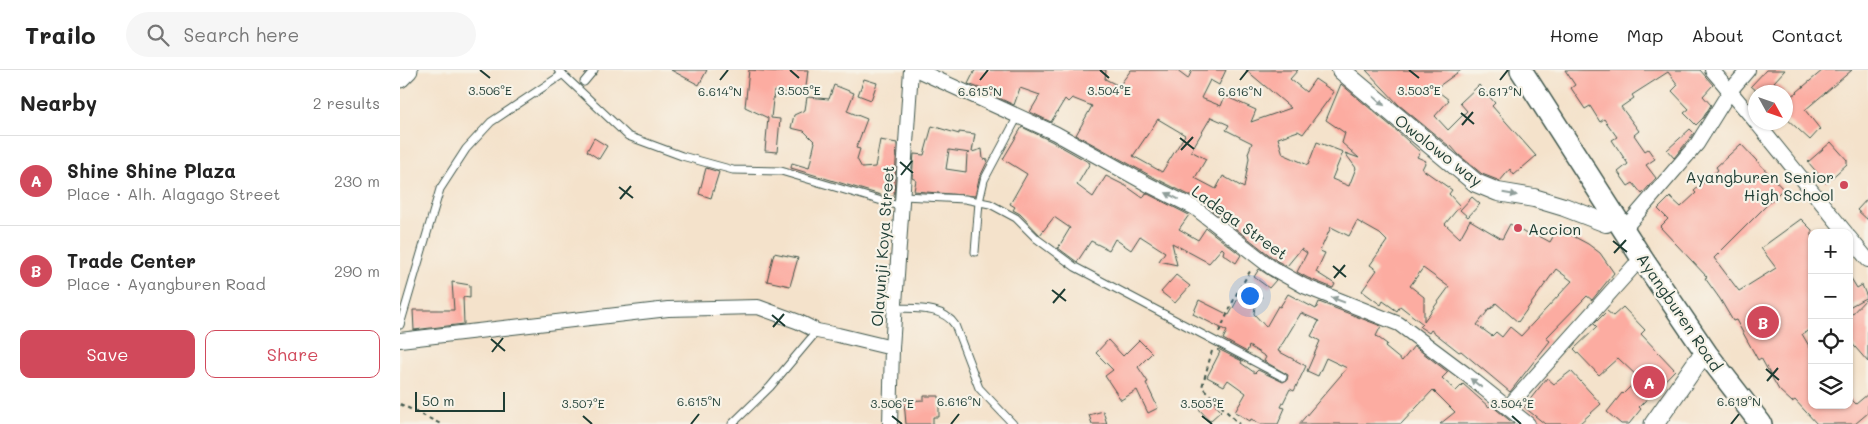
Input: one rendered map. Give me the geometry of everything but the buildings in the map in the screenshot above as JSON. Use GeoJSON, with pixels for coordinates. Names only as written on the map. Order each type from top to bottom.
{"type":"FeatureCollection","features":[{"type":"Feature","properties":{"kind":"main road"},"geometry":{"type":"LineString","coordinates":[[400,78],[408,70]]}},
{"type":"Feature","properties":{"kind":"main road","name":"Ayangburen Road"},"geometry":{"type":"LineString","coordinates":[[1512,70],[1514,78],[1615,226],[1707,354],[1761,424]]}},
{"type":"Feature","properties":{"kind":"main road","name":"Ayangburen Road"},"geometry":{"type":"LineString","coordinates":[[1522,70],[1615,226],[1634,266],[1698,361],[1748,424]]}},
{"type":"Feature","properties":{"kind":"main road"},"geometry":{"type":"LineString","coordinates":[[1654,424],[1698,361]]}},
{"type":"Feature","properties":{"kind":"street","name":"Olayunji Koya Street"},"geometry":{"type":"LineString","coordinates":[[890,424],[892,348],[911,70]]}},
{"type":"Feature","properties":{"kind":"street","name":"Ladega Street"},"geometry":{"type":"LineString","coordinates":[[917,70],[1055,133],[1147,184],[1195,208],[1272,268],[1304,286],[1399,324],[1528,424]]}},
{"type":"Feature","properties":{"kind":"street","name":"Owolowo way"},"geometry":{"type":"LineString","coordinates":[[1341,70],[1476,183],[1498,192],[1534,198],[1564,207],[1615,226]]}},
{"type":"Feature","properties":{"kind":"street"},"geometry":{"type":"LineString","coordinates":[[1712,70],[1748,112]]}},
{"type":"Feature","properties":{"kind":"street"},"geometry":{"type":"LineString","coordinates":[[1615,226],[1696,144],[1730,91],[1748,70]]}},
{"type":"Feature","properties":{"kind":"street"},"geometry":{"type":"LineString","coordinates":[[1762,130],[1843,229]]}},
{"type":"Feature","properties":{"kind":"street"},"geometry":{"type":"LineString","coordinates":[[1853,242],[1868,259]]}},
{"type":"Feature","properties":{"kind":"street"},"geometry":{"type":"LineString","coordinates":[[1508,407],[1634,266]]}},
{"type":"Feature","properties":{"kind":"street"},"geometry":{"type":"LineString","coordinates":[[400,340],[668,309],[758,307],[799,322],[817,332],[892,348]]}},
{"type":"Feature","properties":{"kind":"lane"},"geometry":{"type":"LineString","coordinates":[[584,82],[594,70]]}},
{"type":"Feature","properties":{"kind":"lane"},"geometry":{"type":"LineString","coordinates":[[400,325],[440,189],[466,149],[491,122],[561,72],[628,136],[682,156],[733,170],[781,171],[903,201],[965,199],[990,204],[1016,218],[1036,239],[1075,267],[1283,377]]}},
{"type":"Feature","properties":{"kind":"lane"},"geometry":{"type":"LineString","coordinates":[[975,252],[979,202],[984,180],[1018,116]]}},
{"type":"Feature","properties":{"kind":"lane"},"geometry":{"type":"LineString","coordinates":[[896,308],[925,309],[950,317],[955,325],[979,388],[1013,424]]}},
{"type":"Feature","properties":{"kind":"lane"},"geometry":{"type":"LineString","coordinates":[[732,424],[770,387],[817,332]]}},
{"type":"Feature","properties":{"kind":"path"},"geometry":{"type":"LineString","coordinates":[[1238,424],[1202,388],[1215,341],[1237,293],[1258,257]]}},
{"type":"Feature","properties":{"kind":"path"},"geometry":{"type":"LineString","coordinates":[[400,404],[441,424]]}},
{"type":"Feature","properties":{"kind":"place","name":"Ayangburen Senior High School"},"geometry":{"type":"Point","coordinates":[1844,185]}},
{"type":"Feature","properties":{"kind":"place","name":"Accion"},"geometry":{"type":"Point","coordinates":[1518,228]}},
{"type":"Feature","properties":{"kind":"place","name":"Trade Center"},"geometry":{"type":"Point","coordinates":[1763,322]}},
{"type":"Feature","properties":{"kind":"place","name":"Shine Shine Plaza"},"geometry":{"type":"Point","coordinates":[1649,382]}}]}
